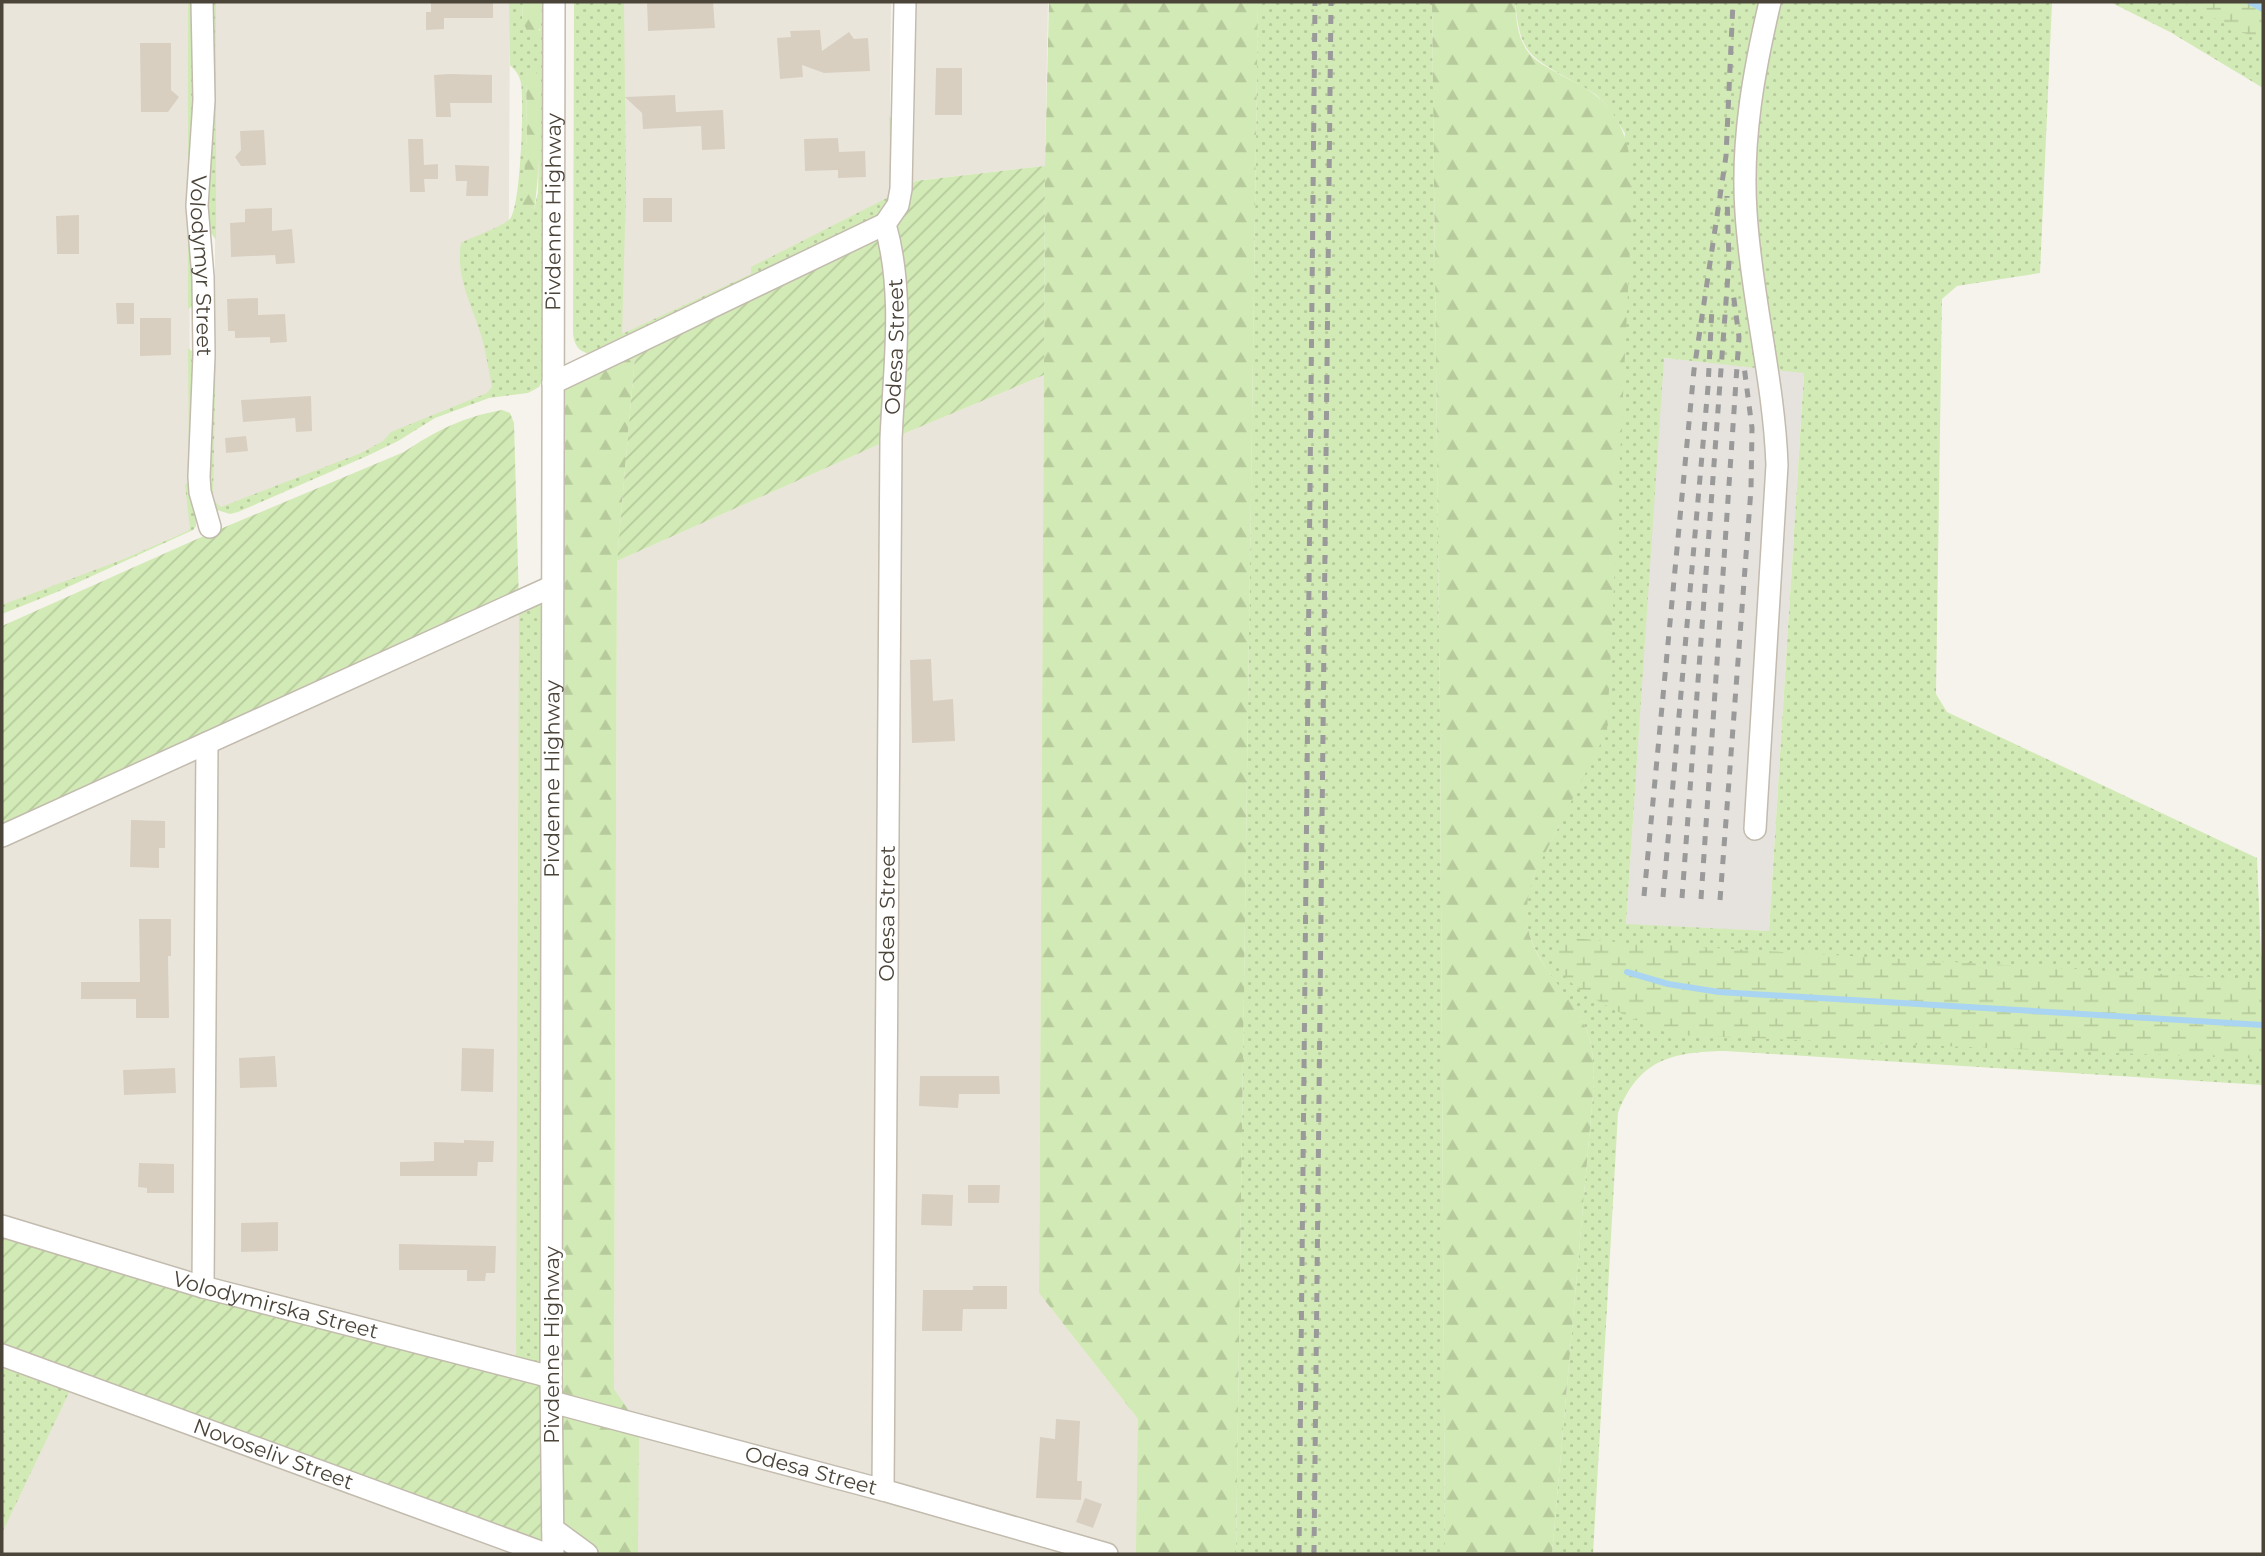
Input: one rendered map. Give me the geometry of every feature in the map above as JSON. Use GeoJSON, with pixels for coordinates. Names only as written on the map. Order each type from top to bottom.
{"type":"FeatureCollection","features":[{"type":"Feature","properties":{"kind":"street","name":"Volodymyr Street"},"geometry":{"type":"LineString","coordinates":[[202,2],[204,100],[197,206],[203,277],[204,355],[199,477],[200,492],[210,527]]}},
{"type":"Feature","properties":{"kind":"street","name":"Pivdenne Highway"},"geometry":{"type":"LineString","coordinates":[[554,2],[551,587],[551,1377],[554,1554]]}},
{"type":"Feature","properties":{"kind":"street"},"geometry":{"type":"LineString","coordinates":[[553,383],[885,224],[898,205],[901,189],[905,2]]}},
{"type":"Feature","properties":{"kind":"street"},"geometry":{"type":"LineString","coordinates":[[1755,829],[1777,465],[1773,413],[1747,231],[1745,188],[1753,85],[1770,2]]}},
{"type":"Feature","properties":{"kind":"street","name":"Odesa Street"},"geometry":{"type":"LineString","coordinates":[[552,1402],[883,1490],[891,467],[897,284],[894,257],[885,224]]}},
{"type":"Feature","properties":{"kind":"street"},"geometry":{"type":"LineString","coordinates":[[2,836],[551,587]]}},
{"type":"Feature","properties":{"kind":"street"},"geometry":{"type":"LineString","coordinates":[[203,1287],[207,743]]}},
{"type":"Feature","properties":{"kind":"street","name":"Volodymirska Street"},"geometry":{"type":"LineString","coordinates":[[2,1226],[203,1287],[551,1377]]}},
{"type":"Feature","properties":{"kind":"street","name":"Novoseliv Street"},"geometry":{"type":"LineString","coordinates":[[2,1355],[545,1554]]}},
{"type":"Feature","properties":{"kind":"street"},"geometry":{"type":"LineString","coordinates":[[883,1490],[1107,1554]]}},
{"type":"Feature","properties":{"kind":"street"},"geometry":{"type":"LineString","coordinates":[[553,1529],[587,1554]]}},
{"type":"Feature","properties":{"kind":"shaded area"},"geometry":{"type":"Polygon","coordinates":[[[2,2],[189,2],[190,528],[188,532],[123,560],[2,606],[2,2]]]}},
{"type":"Feature","properties":{"kind":"shaded area"},"geometry":{"type":"Polygon","coordinates":[[[215,2],[510,2],[508,391],[445,410],[362,453],[221,508],[213,502],[212,496],[215,380],[215,2]]]}},
{"type":"Feature","properties":{"kind":"shaded area"},"geometry":{"type":"Polygon","coordinates":[[[623,2],[891,2],[892,192],[889,199],[752,274],[621,337],[623,2]]]}},
{"type":"Feature","properties":{"kind":"shaded area"},"geometry":{"type":"Polygon","coordinates":[[[917,2],[1048,2],[1045,166],[913,181],[917,2]]]}},
{"type":"Feature","properties":{"kind":"shaded area"},"geometry":{"type":"Polygon","coordinates":[[[1663,358],[1804,372],[1769,931],[1626,925],[1663,358]]]}},
{"type":"Feature","properties":{"kind":"shaded area"},"geometry":{"type":"Polygon","coordinates":[[[1044,375],[1039,1293],[1138,1419],[1138,1554],[553,1554],[2,1226],[2,836],[519,603],[614,1389],[617,561],[891,439],[1044,375]]]}},
{"type":"Feature","properties":{"kind":"shaded area"},"geometry":{"type":"Polygon","coordinates":[[[2,1355],[546,1554],[2,1554],[2,1355]]]}},
{"type":"Feature","properties":{"kind":"green space"},"geometry":{"type":"Polygon","coordinates":[[[188,2],[196,2],[195,305],[188,309],[188,2]]]}},
{"type":"Feature","properties":{"kind":"green space"},"geometry":{"type":"Polygon","coordinates":[[[208,2],[216,2],[216,240],[209,230],[204,213],[208,2]]]}},
{"type":"Feature","properties":{"kind":"green space"},"geometry":{"type":"Polygon","coordinates":[[[509,2],[523,2],[522,20],[540,31],[541,2],[545,2],[542,381],[539,387],[528,393],[489,398],[435,418],[367,456],[238,512],[230,514],[214,509],[206,495],[213,351],[216,348],[213,496],[214,501],[221,507],[361,453],[383,441],[391,432],[487,393],[492,387],[482,338],[460,268],[460,256],[461,243],[506,222],[514,210],[521,154],[522,94],[519,77],[510,65],[509,2]],[[526,80],[527,131],[523,209],[531,207],[534,210],[538,192],[540,93],[526,80]]]}},
{"type":"Feature","properties":{"kind":"green space"},"geometry":{"type":"Polygon","coordinates":[[[523,2],[541,2],[541,24],[536,36],[529,35],[522,20],[523,2]]]}},
{"type":"Feature","properties":{"kind":"green space"},"geometry":{"type":"Polygon","coordinates":[[[574,2],[624,2],[626,192],[622,334],[751,274],[751,267],[887,198],[891,192],[889,115],[893,122],[893,196],[881,214],[843,236],[594,355],[582,351],[575,343],[573,334],[574,2]]]}},
{"type":"Feature","properties":{"kind":"green space"},"geometry":{"type":"Polygon","coordinates":[[[1049,2],[1258,2],[1236,1554],[1136,1554],[1138,1419],[1039,1293],[1045,166],[1049,2]]]}},
{"type":"Feature","properties":{"kind":"green space"},"geometry":{"type":"Polygon","coordinates":[[[1258,2],[1432,2],[1445,1554],[1236,1554],[1258,2]]]}},
{"type":"Feature","properties":{"kind":"green space"},"geometry":{"type":"Polygon","coordinates":[[[1432,2],[1515,2],[1519,32],[1529,53],[1542,64],[1590,91],[1612,113],[1628,147],[1633,186],[1607,731],[1534,875],[1528,900],[1527,921],[1538,956],[1572,1005],[1590,1039],[1594,1083],[1552,1554],[1445,1554],[1432,2]]]}},
{"type":"Feature","properties":{"kind":"green space"},"geometry":{"type":"Polygon","coordinates":[[[1515,2],[2052,2],[2040,273],[1957,286],[1942,299],[1936,694],[1947,712],[2257,858],[2263,957],[2263,1085],[1725,1051],[1673,1057],[1647,1070],[1626,1095],[1618,1113],[1593,1554],[1552,1554],[1594,1083],[1592,1053],[1584,1025],[1533,945],[1526,910],[1535,874],[1559,826],[1625,133],[1600,98],[1545,65],[1529,51],[1517,19],[1515,2]],[[1664,358],[1626,924],[1769,931],[1804,373],[1664,358]]]}},
{"type":"Feature","properties":{"kind":"green space"},"geometry":{"type":"Polygon","coordinates":[[[2110,2],[2263,2],[2263,88],[2170,32],[2110,2]]]}},
{"type":"Feature","properties":{"kind":"green space"},"geometry":{"type":"Polygon","coordinates":[[[2182,2],[2263,2],[2263,43],[2254,38],[2182,2]]]}},
{"type":"Feature","properties":{"kind":"green space"},"geometry":{"type":"Polygon","coordinates":[[[535,70],[541,116],[534,211],[531,207],[522,210],[527,131],[526,80],[529,73],[535,70]]]}},
{"type":"Feature","properties":{"kind":"green space"},"geometry":{"type":"Polygon","coordinates":[[[1045,166],[1044,375],[891,439],[617,561],[636,344],[867,235],[901,189],[915,181],[1045,166]]]}},
{"type":"Feature","properties":{"kind":"green space"},"geometry":{"type":"Polygon","coordinates":[[[636,344],[617,561],[614,1389],[639,1426],[638,1554],[553,1554],[553,383],[636,344]]]}},
{"type":"Feature","properties":{"kind":"green space"},"geometry":{"type":"Polygon","coordinates":[[[188,348],[194,353],[196,526],[193,530],[57,592],[2,614],[2,605],[124,559],[188,531],[190,528],[185,485],[189,481],[188,348]]]}},
{"type":"Feature","properties":{"kind":"green space"},"geometry":{"type":"Polygon","coordinates":[[[502,410],[510,413],[514,423],[519,603],[2,836],[2,626],[206,535],[404,452],[451,425],[502,410]]]}},
{"type":"Feature","properties":{"kind":"green space"},"geometry":{"type":"Polygon","coordinates":[[[551,587],[551,1377],[516,1368],[519,603],[551,587]]]}},
{"type":"Feature","properties":{"kind":"green space"},"geometry":{"type":"Polygon","coordinates":[[[1573,938],[2263,980],[2263,1059],[1675,1035],[1613,1009],[1568,980],[1560,971],[1554,950],[1560,941],[1573,938]]]}},
{"type":"Feature","properties":{"kind":"green space"},"geometry":{"type":"Polygon","coordinates":[[[2,1226],[551,1377],[553,1554],[2,1355],[2,1226]]]}},
{"type":"Feature","properties":{"kind":"green space"},"geometry":{"type":"Polygon","coordinates":[[[2,1355],[74,1382],[2,1533],[2,1355]]]}},
{"type":"Feature","properties":{"kind":"building"},"geometry":{"type":"Polygon","coordinates":[[[431,2],[493,2],[493,18],[444,18],[444,29],[426,30],[426,12],[431,12],[431,2]]]}},
{"type":"Feature","properties":{"kind":"building"},"geometry":{"type":"Polygon","coordinates":[[[647,2],[713,2],[715,28],[648,31],[647,2]]]}},
{"type":"Feature","properties":{"kind":"building"},"geometry":{"type":"Polygon","coordinates":[[[820,30],[822,51],[849,32],[854,39],[868,38],[870,71],[824,73],[802,65],[803,77],[780,79],[777,38],[791,37],[790,31],[820,30]]]}},
{"type":"Feature","properties":{"kind":"building"},"geometry":{"type":"Polygon","coordinates":[[[140,43],[171,43],[171,90],[179,97],[168,112],[141,112],[140,43]]]}},
{"type":"Feature","properties":{"kind":"building"},"geometry":{"type":"Polygon","coordinates":[[[936,68],[962,68],[962,115],[935,115],[936,68]]]}},
{"type":"Feature","properties":{"kind":"building"},"geometry":{"type":"Polygon","coordinates":[[[434,75],[492,75],[492,103],[450,103],[451,117],[436,117],[434,75]]]}},
{"type":"Feature","properties":{"kind":"building"},"geometry":{"type":"Polygon","coordinates":[[[675,95],[676,112],[723,110],[725,149],[702,150],[701,126],[643,129],[642,113],[625,97],[675,95]]]}},
{"type":"Feature","properties":{"kind":"building"},"geometry":{"type":"Polygon","coordinates":[[[264,130],[266,165],[241,166],[235,157],[241,150],[240,131],[264,130]]]}},
{"type":"Feature","properties":{"kind":"building"},"geometry":{"type":"Polygon","coordinates":[[[838,138],[839,152],[865,151],[866,177],[838,178],[838,170],[805,171],[804,139],[838,138]]]}},
{"type":"Feature","properties":{"kind":"building"},"geometry":{"type":"Polygon","coordinates":[[[408,139],[423,139],[424,165],[438,164],[438,179],[424,179],[425,192],[410,192],[408,139]]]}},
{"type":"Feature","properties":{"kind":"building"},"geometry":{"type":"Polygon","coordinates":[[[455,165],[489,166],[488,196],[466,196],[467,181],[456,181],[455,165]]]}},
{"type":"Feature","properties":{"kind":"building"},"geometry":{"type":"Polygon","coordinates":[[[643,198],[672,198],[672,222],[643,222],[643,198]]]}},
{"type":"Feature","properties":{"kind":"building"},"geometry":{"type":"Polygon","coordinates":[[[272,208],[272,231],[292,229],[295,263],[276,264],[275,255],[231,257],[230,223],[245,222],[245,209],[272,208]]]}},
{"type":"Feature","properties":{"kind":"building"},"geometry":{"type":"Polygon","coordinates":[[[79,215],[79,254],[57,254],[56,216],[79,215]]]}},
{"type":"Feature","properties":{"kind":"building"},"geometry":{"type":"Polygon","coordinates":[[[258,298],[258,315],[285,314],[287,342],[270,343],[270,337],[235,338],[235,331],[228,331],[227,299],[258,298]]]}},
{"type":"Feature","properties":{"kind":"building"},"geometry":{"type":"Polygon","coordinates":[[[116,303],[134,303],[134,324],[117,324],[116,303]]]}},
{"type":"Feature","properties":{"kind":"building"},"geometry":{"type":"Polygon","coordinates":[[[140,318],[171,318],[171,355],[140,356],[140,318]]]}},
{"type":"Feature","properties":{"kind":"building"},"geometry":{"type":"Polygon","coordinates":[[[311,396],[312,431],[296,432],[295,418],[243,422],[241,400],[311,396]]]}},
{"type":"Feature","properties":{"kind":"building"},"geometry":{"type":"Polygon","coordinates":[[[246,436],[248,451],[226,453],[225,438],[246,436]]]}},
{"type":"Feature","properties":{"kind":"building"},"geometry":{"type":"Polygon","coordinates":[[[931,659],[933,701],[953,699],[955,741],[912,743],[910,660],[931,659]]]}},
{"type":"Feature","properties":{"kind":"building"},"geometry":{"type":"Polygon","coordinates":[[[131,820],[165,821],[165,848],[159,848],[159,868],[130,867],[131,820]]]}},
{"type":"Feature","properties":{"kind":"building"},"geometry":{"type":"Polygon","coordinates":[[[139,919],[171,919],[171,956],[168,956],[169,1018],[136,1018],[136,999],[81,999],[81,982],[140,982],[139,919]]]}},
{"type":"Feature","properties":{"kind":"building"},"geometry":{"type":"Polygon","coordinates":[[[462,1048],[494,1049],[493,1092],[461,1091],[462,1048]]]}},
{"type":"Feature","properties":{"kind":"building"},"geometry":{"type":"Polygon","coordinates":[[[275,1056],[277,1087],[240,1088],[239,1058],[275,1056]]]}},
{"type":"Feature","properties":{"kind":"building"},"geometry":{"type":"Polygon","coordinates":[[[175,1068],[176,1093],[124,1095],[123,1070],[175,1068]]]}},
{"type":"Feature","properties":{"kind":"building"},"geometry":{"type":"Polygon","coordinates":[[[920,1076],[999,1076],[1000,1094],[959,1094],[958,1108],[919,1106],[920,1076]]]}},
{"type":"Feature","properties":{"kind":"building"},"geometry":{"type":"Polygon","coordinates":[[[464,1140],[494,1141],[493,1162],[478,1162],[477,1176],[400,1176],[400,1162],[434,1161],[434,1142],[464,1143],[464,1140]]]}},
{"type":"Feature","properties":{"kind":"building"},"geometry":{"type":"Polygon","coordinates":[[[139,1163],[174,1164],[174,1193],[147,1193],[147,1188],[138,1187],[139,1163]]]}},
{"type":"Feature","properties":{"kind":"building"},"geometry":{"type":"Polygon","coordinates":[[[968,1185],[1000,1185],[999,1203],[968,1203],[968,1185]]]}},
{"type":"Feature","properties":{"kind":"building"},"geometry":{"type":"Polygon","coordinates":[[[922,1194],[953,1195],[952,1226],[921,1225],[922,1194]]]}},
{"type":"Feature","properties":{"kind":"building"},"geometry":{"type":"Polygon","coordinates":[[[278,1222],[278,1251],[241,1252],[241,1223],[278,1222]]]}},
{"type":"Feature","properties":{"kind":"building"},"geometry":{"type":"Polygon","coordinates":[[[399,1244],[496,1246],[495,1273],[486,1273],[485,1281],[467,1281],[467,1270],[399,1270],[399,1244]]]}},
{"type":"Feature","properties":{"kind":"building"},"geometry":{"type":"Polygon","coordinates":[[[973,1286],[1007,1286],[1007,1309],[963,1309],[962,1331],[922,1331],[923,1290],[973,1290],[973,1286]]]}},
{"type":"Feature","properties":{"kind":"building"},"geometry":{"type":"Polygon","coordinates":[[[1056,1419],[1080,1421],[1077,1481],[1082,1481],[1081,1500],[1036,1498],[1040,1437],[1055,1439],[1056,1419]]]}},
{"type":"Feature","properties":{"kind":"building"},"geometry":{"type":"Polygon","coordinates":[[[1085,1498],[1102,1504],[1093,1528],[1076,1522],[1085,1498]]]}},
{"type":"Feature","properties":{"kind":"waterway"},"geometry":{"type":"LineString","coordinates":[[2250,2],[2263,9]]}},
{"type":"Feature","properties":{"kind":"waterway"},"geometry":{"type":"LineString","coordinates":[[1627,972],[1668,984],[1719,992],[2263,1025]]}},
{"type":"Feature","properties":{"kind":"railway"},"geometry":{"type":"LineString","coordinates":[[1299,1554],[1315,2]]}},
{"type":"Feature","properties":{"kind":"railway"},"geometry":{"type":"LineString","coordinates":[[1314,1554],[1331,2]]}},
{"type":"Feature","properties":{"kind":"railway"},"geometry":{"type":"LineString","coordinates":[[1644,896],[1694,370],[1726,156],[1733,2]]}},
{"type":"Feature","properties":{"kind":"railway"},"geometry":{"type":"LineString","coordinates":[[1682,898],[1729,261],[1727,196]]}},
{"type":"Feature","properties":{"kind":"railway"},"geometry":{"type":"LineString","coordinates":[[1701,899],[1739,337],[1733,292]]}},
{"type":"Feature","properties":{"kind":"railway"},"geometry":{"type":"LineString","coordinates":[[1663,897],[1708,387],[1712,307]]}},
{"type":"Feature","properties":{"kind":"railway"},"geometry":{"type":"LineString","coordinates":[[1720,900],[1751,489],[1752,428],[1744,366]]}}]}
